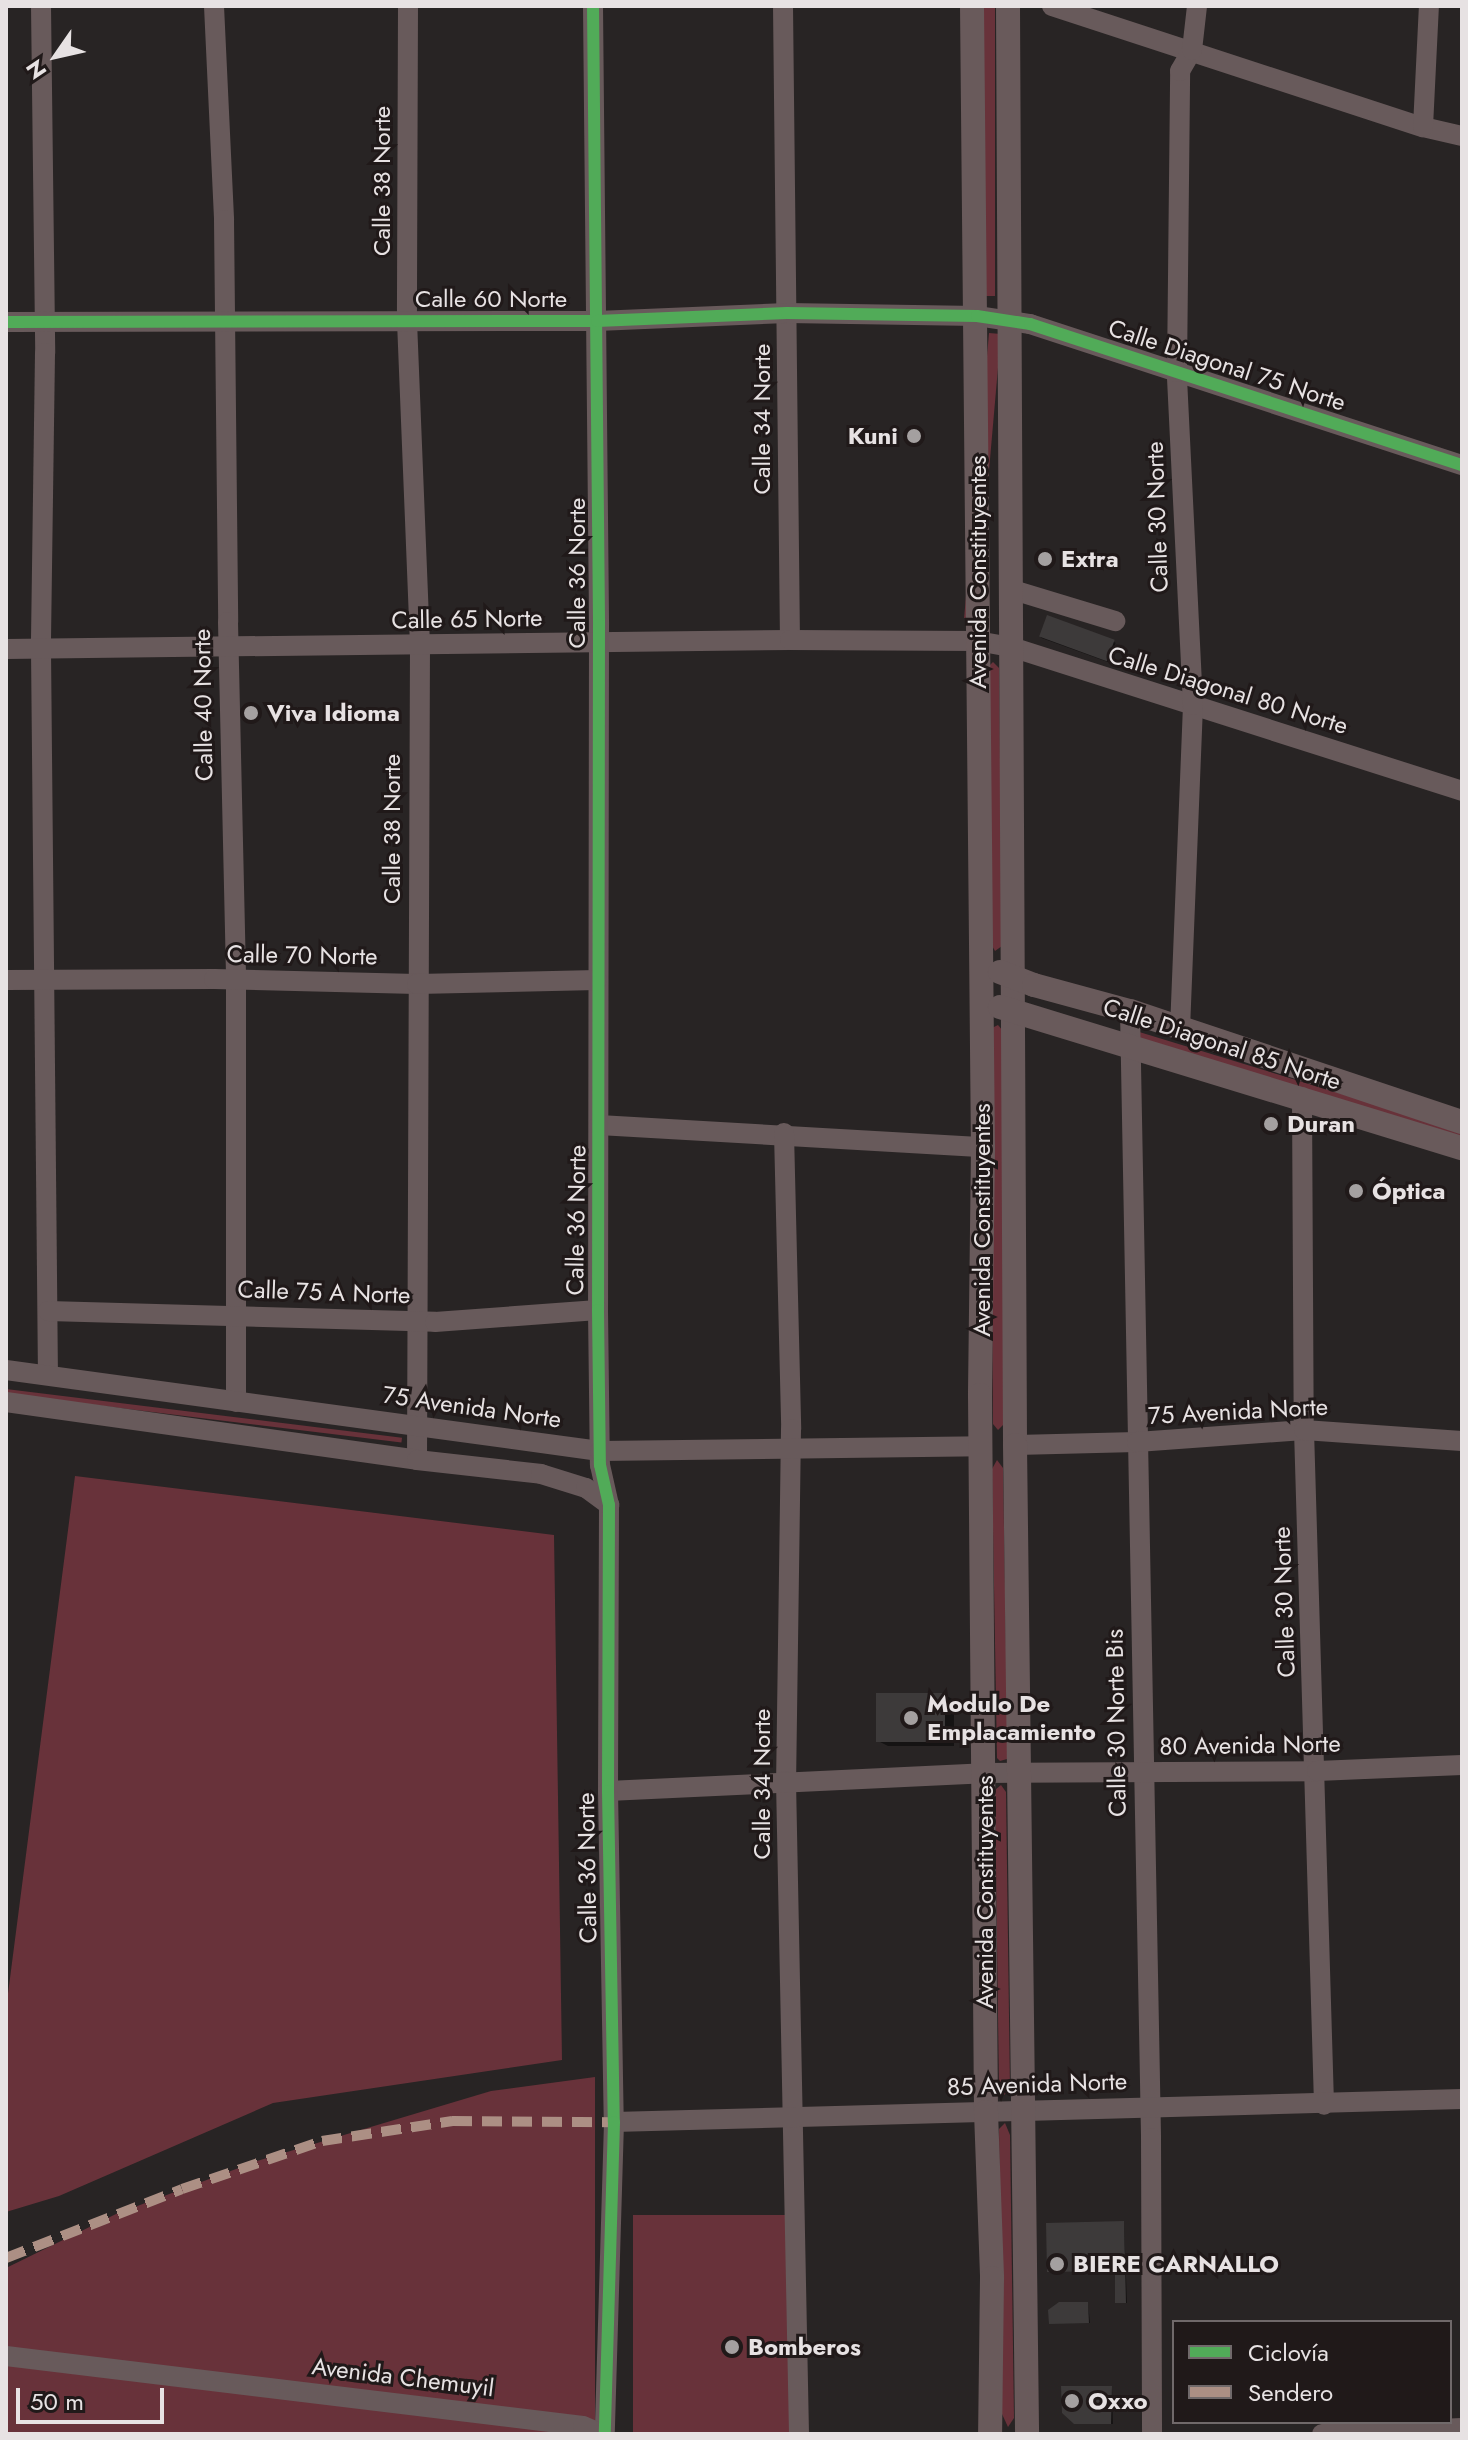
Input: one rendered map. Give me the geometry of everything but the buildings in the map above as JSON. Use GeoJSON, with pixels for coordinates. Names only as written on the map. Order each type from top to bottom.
{"type":"FeatureCollection","features":[{"type":"Feature","properties":{"kind":"main road","name":"Avenida Constituyentes"},"geometry":{"type":"LineString","coordinates":[[972,6],[983,1147],[986,2112],[992,2278],[990,2434]]}},
{"type":"Feature","properties":{"kind":"main road","name":"Avenida Constituyentes"},"geometry":{"type":"LineString","coordinates":[[1008,6],[1015,1445],[1027,2434]]}},
{"type":"Feature","properties":{"kind":"main road","name":"Calle Diagonal 85 Norte"},"geometry":{"type":"LineString","coordinates":[[981,966],[1130,1011],[1462,1122]]}},
{"type":"Feature","properties":{"kind":"main road","name":"Calle Diagonal 85 Norte"},"geometry":{"type":"LineString","coordinates":[[982,1001],[1462,1148]]}},
{"type":"Feature","properties":{"kind":"street"},"geometry":{"type":"LineString","coordinates":[[41,6],[45,323],[41,650],[48,1375]]}},
{"type":"Feature","properties":{"kind":"street","name":"Calle 40 Norte"},"geometry":{"type":"LineString","coordinates":[[214,6],[225,323],[236,980],[236,1402]]}},
{"type":"Feature","properties":{"kind":"street","name":"Calle 38 Norte"},"geometry":{"type":"LineString","coordinates":[[408,6],[407,321],[420,645],[417,1460]]}},
{"type":"Feature","properties":{"kind":"street","name":"Calle 36 Norte"},"geometry":{"type":"LineString","coordinates":[[593,6],[599,643],[598,1310],[600,1451],[609,1505],[608,1791],[614,2122],[603,2434]]}},
{"type":"Feature","properties":{"kind":"street","name":"Calle 34 Norte"},"geometry":{"type":"LineString","coordinates":[[783,6],[790,640]]}},
{"type":"Feature","properties":{"kind":"street"},"geometry":{"type":"LineString","coordinates":[[1052,6],[1423,127],[1462,136]]}},
{"type":"Feature","properties":{"kind":"street","name":"Calle 30 Norte"},"geometry":{"type":"LineString","coordinates":[[1180,1029],[1193,705],[1177,372],[1180,71],[1192,50],[1197,6]]}},
{"type":"Feature","properties":{"kind":"street"},"geometry":{"type":"LineString","coordinates":[[1423,127],[1429,6]]}},
{"type":"Feature","properties":{"kind":"street","name":"Calle 60 Norte"},"geometry":{"type":"LineString","coordinates":[[6,322],[597,321],[787,313],[977,316]]}},
{"type":"Feature","properties":{"kind":"street","name":"Calle Diagonal 75 Norte"},"geometry":{"type":"LineString","coordinates":[[977,316],[1030,324],[1462,465]]}},
{"type":"Feature","properties":{"kind":"street"},"geometry":{"type":"LineString","coordinates":[[1013,590],[1115,621]]}},
{"type":"Feature","properties":{"kind":"street","name":"Calle 65 Norte"},"geometry":{"type":"LineString","coordinates":[[6,649],[790,640],[977,641]]}},
{"type":"Feature","properties":{"kind":"street","name":"Calle Diagonal 80 Norte"},"geometry":{"type":"LineString","coordinates":[[977,641],[1011,647],[1462,791]]}},
{"type":"Feature","properties":{"kind":"street","name":"Calle 70 Norte"},"geometry":{"type":"LineString","coordinates":[[6,980],[417,984],[597,980]]}},
{"type":"Feature","properties":{"kind":"street","name":"Calle 30 Norte Bis"},"geometry":{"type":"LineString","coordinates":[[1130,1011],[1150,2107],[1152,2434]]}},
{"type":"Feature","properties":{"kind":"street","name":"Calle 30 Norte"},"geometry":{"type":"LineString","coordinates":[[1302,1097],[1304,1430],[1317,1771],[1324,2105]]}},
{"type":"Feature","properties":{"kind":"street"},"geometry":{"type":"LineString","coordinates":[[599,1125],[784,1133],[983,1147]]}},
{"type":"Feature","properties":{"kind":"street","name":"Calle 34 Norte"},"geometry":{"type":"LineString","coordinates":[[784,1133],[790,1450],[786,1781],[799,2434]]}},
{"type":"Feature","properties":{"kind":"street","name":"Calle 75 A Norte"},"geometry":{"type":"LineString","coordinates":[[48,1311],[418,1320],[598,1310]]}},
{"type":"Feature","properties":{"kind":"street","name":"75 Avenida Norte"},"geometry":{"type":"LineString","coordinates":[[6,1370],[600,1451],[982,1446]]}},
{"type":"Feature","properties":{"kind":"street"},"geometry":{"type":"LineString","coordinates":[[6,1402],[417,1460],[541,1474],[586,1488],[609,1505]]}},
{"type":"Feature","properties":{"kind":"street","name":"75 Avenida Norte"},"geometry":{"type":"LineString","coordinates":[[1015,1445],[1137,1442],[1304,1430],[1462,1441]]}},
{"type":"Feature","properties":{"kind":"street","name":"80 Avenida Norte"},"geometry":{"type":"LineString","coordinates":[[608,1791],[984,1773],[1317,1771],[1462,1765]]}},
{"type":"Feature","properties":{"kind":"street","name":"85 Avenida Norte"},"geometry":{"type":"LineString","coordinates":[[614,2122],[1462,2099]]}},
{"type":"Feature","properties":{"kind":"street","name":"Avenida Chemuyil"},"geometry":{"type":"LineString","coordinates":[[6,2356],[583,2426],[603,2434]]}},
{"type":"Feature","properties":{"kind":"street"},"geometry":{"type":"LineString","coordinates":[[1322,2434],[1462,2428]]}},
{"type":"Feature","properties":{"kind":"shaded area"},"geometry":{"type":"Polygon","coordinates":[[[983,6],[995,6],[995,296],[983,296],[983,6]]]}},
{"type":"Feature","properties":{"kind":"shaded area"},"geometry":{"type":"Polygon","coordinates":[[[989,333],[1001,334],[976,619],[964,618],[989,333]]]}},
{"type":"Feature","properties":{"kind":"shaded area"},"geometry":{"type":"Polygon","coordinates":[[[993,662],[999,668],[1002,946],[995,951],[990,942],[987,668],[993,662]]]}},
{"type":"Feature","properties":{"kind":"shaded area"},"geometry":{"type":"Polygon","coordinates":[[[998,1025],[1003,1031],[1004,1424],[998,1430],[993,1424],[990,1029],[998,1025]]]}},
{"type":"Feature","properties":{"kind":"shaded area"},"geometry":{"type":"Polygon","coordinates":[[[1136,1031],[1462,1131],[1460,1137],[1134,1038],[1136,1031]]]}},
{"type":"Feature","properties":{"kind":"shaded area"},"geometry":{"type":"Polygon","coordinates":[[[6,1389],[402,1438],[401,1443],[6,1394],[6,1389]]]}},
{"type":"Feature","properties":{"kind":"shaded area"},"geometry":{"type":"Polygon","coordinates":[[[997,1460],[1003,1468],[1007,1708],[1007,1759],[1000,1761],[997,1758],[992,1469],[997,1460]]]}},
{"type":"Feature","properties":{"kind":"shaded area"},"geometry":{"type":"Polygon","coordinates":[[[75,1476],[554,1535],[562,2060],[273,2103],[59,2196],[6,2212],[6,2009],[75,1476]]]}},
{"type":"Feature","properties":{"kind":"shaded area"},"geometry":{"type":"Polygon","coordinates":[[[1001,1785],[1006,1792],[1010,2089],[1004,2095],[999,2089],[995,1790],[1001,1785]]]}},
{"type":"Feature","properties":{"kind":"shaded area"},"geometry":{"type":"Polygon","coordinates":[[[595,2077],[595,2434],[6,2434],[6,2268],[116,2214],[257,2161],[491,2091],[595,2077]]]}},
{"type":"Feature","properties":{"kind":"shaded area"},"geometry":{"type":"Polygon","coordinates":[[[1005,2123],[1010,2135],[1014,2418],[1008,2427],[1002,2414],[999,2129],[1005,2123]]]}},
{"type":"Feature","properties":{"kind":"shaded area"},"geometry":{"type":"Polygon","coordinates":[[[633,2215],[790,2215],[790,2433],[633,2433],[633,2215]]]}},
{"type":"Feature","properties":{"kind":"marked path"},"geometry":{"type":"LineString","coordinates":[[6,2258],[182,2189],[322,2141],[452,2121],[614,2122]]}},
{"type":"Feature","properties":{"kind":"cycle path"},"geometry":{"type":"LineString","coordinates":[[593,6],[599,625],[598,1310],[600,1465],[609,1505],[608,1791],[614,2122],[605,2434]]}},
{"type":"Feature","properties":{"kind":"cycle path"},"geometry":{"type":"LineString","coordinates":[[6,322],[597,321],[787,313],[977,316],[1030,324],[1462,465]]}},
{"type":"Feature","properties":{"kind":"place","name":"Kuni"},"geometry":{"type":"Point","coordinates":[914,436]}},
{"type":"Feature","properties":{"kind":"place","name":"Extra"},"geometry":{"type":"Point","coordinates":[1045,559]}},
{"type":"Feature","properties":{"kind":"place","name":"Viva Idioma"},"geometry":{"type":"Point","coordinates":[251,713]}},
{"type":"Feature","properties":{"kind":"place","name":"Duran"},"geometry":{"type":"Point","coordinates":[1271,1124]}},
{"type":"Feature","properties":{"kind":"place","name":"Óptica"},"geometry":{"type":"Point","coordinates":[1356,1191]}},
{"type":"Feature","properties":{"kind":"place","name":"Modulo De Emplacamiento"},"geometry":{"type":"Point","coordinates":[911,1718]}},
{"type":"Feature","properties":{"kind":"place","name":"BIERE CARNALLO"},"geometry":{"type":"Point","coordinates":[1057,2264]}},
{"type":"Feature","properties":{"kind":"place","name":"Bomberos"},"geometry":{"type":"Point","coordinates":[732,2347]}},
{"type":"Feature","properties":{"kind":"place","name":"Oxxo"},"geometry":{"type":"Point","coordinates":[1072,2401]}}]}
